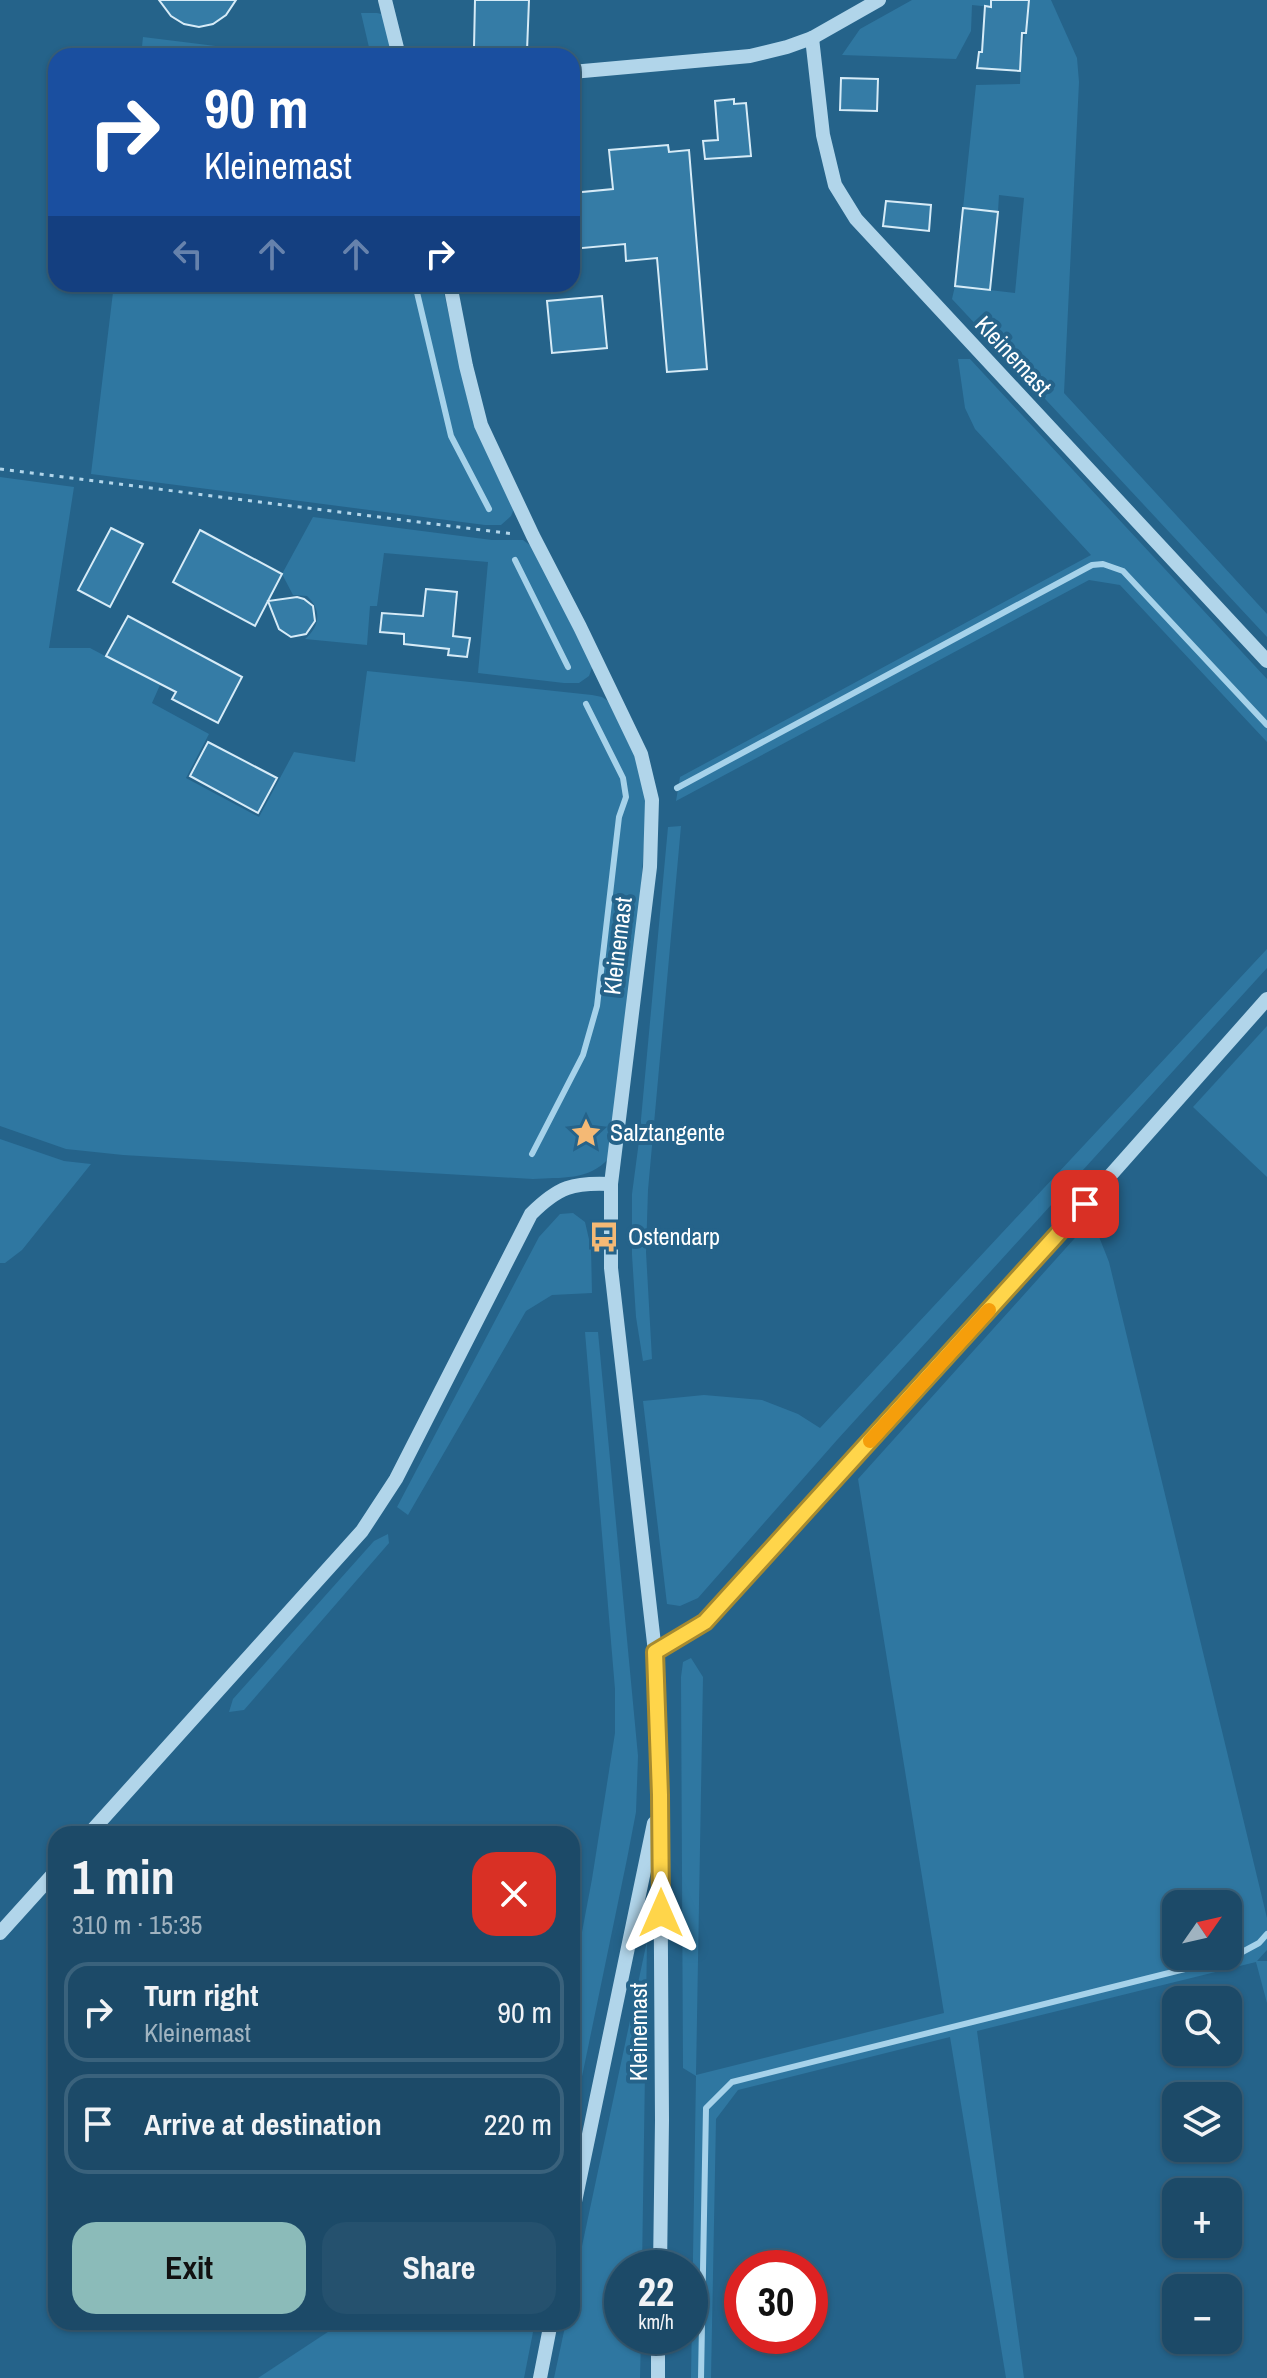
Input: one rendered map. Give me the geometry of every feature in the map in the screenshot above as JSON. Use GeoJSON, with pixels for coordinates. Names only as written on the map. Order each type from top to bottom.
{"type":"FeatureCollection","features":[{"type":"Feature","properties":{"kind":"street"},"geometry":{"type":"LineString","coordinates":[[385,0],[397,48]]}},
{"type":"Feature","properties":{"kind":"street"},"geometry":{"type":"LineString","coordinates":[[580,71],[750,56],[812,38],[879,0]]}},
{"type":"Feature","properties":{"kind":"street","name":"Kleinemast"},"geometry":{"type":"LineString","coordinates":[[812,38],[823,135],[835,185],[856,219],[1267,661]]}},
{"type":"Feature","properties":{"kind":"street","name":"Kleinemast"},"geometry":{"type":"LineString","coordinates":[[452,292],[481,425],[641,754],[652,800],[650,867],[611,1184],[611,1268],[655,1652],[660,1795],[660,2250]]}},
{"type":"Feature","properties":{"kind":"street"},"geometry":{"type":"LineString","coordinates":[[655,1652],[705,1622],[1045,1249],[1267,999]]}},
{"type":"Feature","properties":{"kind":"street"},"geometry":{"type":"LineString","coordinates":[[96,1826],[362,1531],[396,1479],[531,1214],[559,1190],[585,1183],[611,1184]]}},
{"type":"Feature","properties":{"kind":"street","name":"Kleinemast"},"geometry":{"type":"LineString","coordinates":[[580,2178],[660,1795]]}},
{"type":"Feature","properties":{"kind":"street"},"geometry":{"type":"LineString","coordinates":[[0,1933],[48,1880]]}},
{"type":"Feature","properties":{"kind":"street"},"geometry":{"type":"LineString","coordinates":[[540,2378],[549,2330]]}},
{"type":"Feature","properties":{"kind":"street"},"geometry":{"type":"LineString","coordinates":[[658,2354],[658,2378]]}},
{"type":"Feature","properties":{"kind":"path"},"geometry":{"type":"LineString","coordinates":[[0,469],[533,536]]}},
{"type":"Feature","properties":{"kind":"shaded area"},"geometry":{"type":"Polygon","coordinates":[[[912,0],[991,0],[991,7],[972,5],[971,31],[956,59],[842,55],[860,29],[912,0]]]}},
{"type":"Feature","properties":{"kind":"shaded area"},"geometry":{"type":"Polygon","coordinates":[[[1029,0],[1051,0],[1077,58],[1079,82],[1064,393],[1267,614],[1267,637],[952,299],[955,286],[1015,293],[1024,198],[999,195],[998,212],[963,208],[976,85],[1020,84],[1029,0]]]}},
{"type":"Feature","properties":{"kind":"shaded area"},"geometry":{"type":"Polygon","coordinates":[[[361,13],[386,15],[392,48],[369,48],[361,13]]]}},
{"type":"Feature","properties":{"kind":"shaded area"},"geometry":{"type":"Polygon","coordinates":[[[143,37],[232,48],[142,48],[143,37]]]}},
{"type":"Feature","properties":{"kind":"shaded area"},"geometry":{"type":"Polygon","coordinates":[[[113,292],[444,292],[467,397],[514,509],[501,525],[485,525],[91,474],[113,292]]]}},
{"type":"Feature","properties":{"kind":"shaded area"},"geometry":{"type":"Polygon","coordinates":[[[958,359],[970,359],[1267,679],[1267,742],[1120,585],[1089,580],[676,801],[680,777],[1091,555],[975,429],[965,408],[958,359]]]}},
{"type":"Feature","properties":{"kind":"shaded area"},"geometry":{"type":"Polygon","coordinates":[[[0,477],[74,487],[49,648],[90,648],[160,685],[152,703],[209,734],[186,778],[259,817],[294,752],[355,762],[367,671],[592,695],[611,703],[634,751],[645,795],[646,818],[640,900],[609,1158],[584,1174],[533,1179],[123,1155],[66,1149],[0,1126],[0,477]]]}},
{"type":"Feature","properties":{"kind":"shaded area"},"geometry":{"type":"Polygon","coordinates":[[[313,517],[492,540],[523,540],[535,549],[593,665],[589,676],[579,683],[564,683],[478,673],[488,562],[384,553],[377,606],[370,606],[367,645],[305,639],[314,629],[317,612],[307,596],[293,595],[282,574],[313,517]]]}},
{"type":"Feature","properties":{"kind":"shaded area"},"geometry":{"type":"Polygon","coordinates":[[[681,826],[648,1190],[646,1252],[652,1359],[643,1361],[636,1317],[632,1194],[668,827],[681,826]]]}},
{"type":"Feature","properties":{"kind":"shaded area"},"geometry":{"type":"Polygon","coordinates":[[[1267,949],[1267,968],[837,1440],[698,1598],[680,1606],[667,1604],[643,1401],[704,1395],[762,1400],[798,1414],[820,1428],[1267,949]]]}},
{"type":"Feature","properties":{"kind":"shaded area"},"geometry":{"type":"Polygon","coordinates":[[[1267,1026],[1267,1177],[1193,1107],[1267,1026]]]}},
{"type":"Feature","properties":{"kind":"shaded area"},"geometry":{"type":"Polygon","coordinates":[[[0,1139],[64,1161],[91,1164],[22,1250],[5,1263],[0,1263],[0,1139]]]}},
{"type":"Feature","properties":{"kind":"shaded area"},"geometry":{"type":"Polygon","coordinates":[[[573,1213],[585,1222],[591,1248],[592,1293],[552,1295],[526,1311],[408,1515],[397,1507],[539,1237],[560,1214],[573,1213]]]}},
{"type":"Feature","properties":{"kind":"shaded area"},"geometry":{"type":"Polygon","coordinates":[[[1092,1219],[1109,1262],[1267,1918],[1267,1950],[1257,1961],[1267,1961],[1267,2003],[1256,1962],[1242,1965],[1242,1890],[1162,1890],[1162,1970],[1224,1970],[977,2031],[1024,2378],[1006,2378],[950,2037],[738,2090],[716,2119],[711,2378],[691,2378],[691,2354],[708,2354],[708,2250],[693,2250],[696,2076],[683,2068],[683,1662],[691,1658],[703,1677],[696,2075],[944,2013],[858,1479],[1092,1219]]]}},
{"type":"Feature","properties":{"kind":"shaded area"},"geometry":{"type":"Polygon","coordinates":[[[585,1332],[598,1332],[638,1756],[636,1812],[580,2086],[580,1943],[615,1733],[615,1689],[585,1332]]]}},
{"type":"Feature","properties":{"kind":"shaded area"},"geometry":{"type":"Polygon","coordinates":[[[388,1534],[389,1543],[244,1710],[229,1712],[233,1699],[374,1541],[388,1534]]]}},
{"type":"Feature","properties":{"kind":"shaded area"},"geometry":{"type":"Polygon","coordinates":[[[647,1941],[642,2250],[604,2250],[604,2354],[641,2354],[640,2378],[554,2378],[564,2330],[580,2330],[580,2255],[647,1941]]]}},
{"type":"Feature","properties":{"kind":"shaded area"},"geometry":{"type":"Polygon","coordinates":[[[331,2330],[533,2330],[524,2378],[258,2378],[331,2330]]]}},
{"type":"Feature","properties":{"kind":"building"},"geometry":{"type":"Polygon","coordinates":[[[159,0],[236,0],[226,15],[213,24],[199,27],[184,24],[171,16],[159,0]]]}},
{"type":"Feature","properties":{"kind":"building"},"geometry":{"type":"Polygon","coordinates":[[[475,0],[529,0],[527,48],[474,48],[475,0]]]}},
{"type":"Feature","properties":{"kind":"building"},"geometry":{"type":"Polygon","coordinates":[[[991,0],[1029,0],[1026,33],[1022,33],[1020,71],[977,68],[979,52],[982,52],[985,6],[991,7],[991,0]]]}},
{"type":"Feature","properties":{"kind":"building"},"geometry":{"type":"Polygon","coordinates":[[[841,78],[878,79],[877,111],[840,110],[841,78]]]}},
{"type":"Feature","properties":{"kind":"building"},"geometry":{"type":"Polygon","coordinates":[[[734,99],[734,104],[746,103],[751,156],[705,159],[703,141],[718,140],[715,101],[734,99]]]}},
{"type":"Feature","properties":{"kind":"building"},"geometry":{"type":"Polygon","coordinates":[[[668,145],[669,152],[689,150],[707,369],[667,372],[657,258],[626,261],[625,244],[580,248],[580,192],[613,189],[609,150],[668,145]]]}},
{"type":"Feature","properties":{"kind":"building"},"geometry":{"type":"Polygon","coordinates":[[[886,201],[931,205],[929,231],[883,226],[886,201]]]}},
{"type":"Feature","properties":{"kind":"building"},"geometry":{"type":"Polygon","coordinates":[[[963,208],[998,212],[990,290],[955,286],[963,208]]]}},
{"type":"Feature","properties":{"kind":"building"},"geometry":{"type":"Polygon","coordinates":[[[602,296],[607,348],[552,353],[547,301],[602,296]]]}},
{"type":"Feature","properties":{"kind":"building"},"geometry":{"type":"Polygon","coordinates":[[[111,528],[143,544],[110,607],[78,590],[111,528]]]}},
{"type":"Feature","properties":{"kind":"building"},"geometry":{"type":"Polygon","coordinates":[[[200,530],[282,574],[255,626],[173,582],[200,530]]]}},
{"type":"Feature","properties":{"kind":"building"},"geometry":{"type":"Polygon","coordinates":[[[426,589],[457,592],[453,636],[470,638],[467,657],[448,655],[449,649],[404,644],[404,634],[380,632],[382,613],[423,616],[426,589]]]}},
{"type":"Feature","properties":{"kind":"building"},"geometry":{"type":"Polygon","coordinates":[[[297,597],[313,606],[315,621],[306,634],[291,637],[279,629],[268,601],[297,597]]]}},
{"type":"Feature","properties":{"kind":"building"},"geometry":{"type":"Polygon","coordinates":[[[128,616],[242,677],[218,723],[172,699],[176,692],[106,656],[128,616]]]}},
{"type":"Feature","properties":{"kind":"building"},"geometry":{"type":"Polygon","coordinates":[[[208,742],[277,778],[258,813],[190,776],[208,742]]]}},
{"type":"Feature","properties":{"kind":"waterway"},"geometry":{"type":"LineString","coordinates":[[417,292],[451,436],[489,509]]}},
{"type":"Feature","properties":{"kind":"waterway"},"geometry":{"type":"LineString","coordinates":[[515,560],[568,667]]}},
{"type":"Feature","properties":{"kind":"waterway"},"geometry":{"type":"LineString","coordinates":[[677,788],[1092,565],[1103,564],[1123,571],[1267,725]]}},
{"type":"Feature","properties":{"kind":"waterway"},"geometry":{"type":"LineString","coordinates":[[532,1154],[583,1055],[597,1006],[619,817],[626,797],[623,778],[586,704]]}},
{"type":"Feature","properties":{"kind":"waterway"},"geometry":{"type":"LineString","coordinates":[[701,2378],[706,2108],[732,2082],[1233,1957],[1259,1943],[1267,1934]]}},
{"type":"Feature","properties":{"kind":"slow traffic"},"geometry":{"type":"LineString","coordinates":[[870,1441],[989,1310]]}},
{"type":"Feature","properties":{"kind":"place","name":"Salztangente"},"geometry":{"type":"Point","coordinates":[586,1133]}},
{"type":"Feature","properties":{"kind":"place","name":"Ostendarp"},"geometry":{"type":"Point","coordinates":[604,1237]}},
{"type":"Feature","properties":{"kind":"route"},"geometry":{"type":"LineString","coordinates":[[661,1913],[655,1652],[705,1622],[1085,1204]]}}]}
